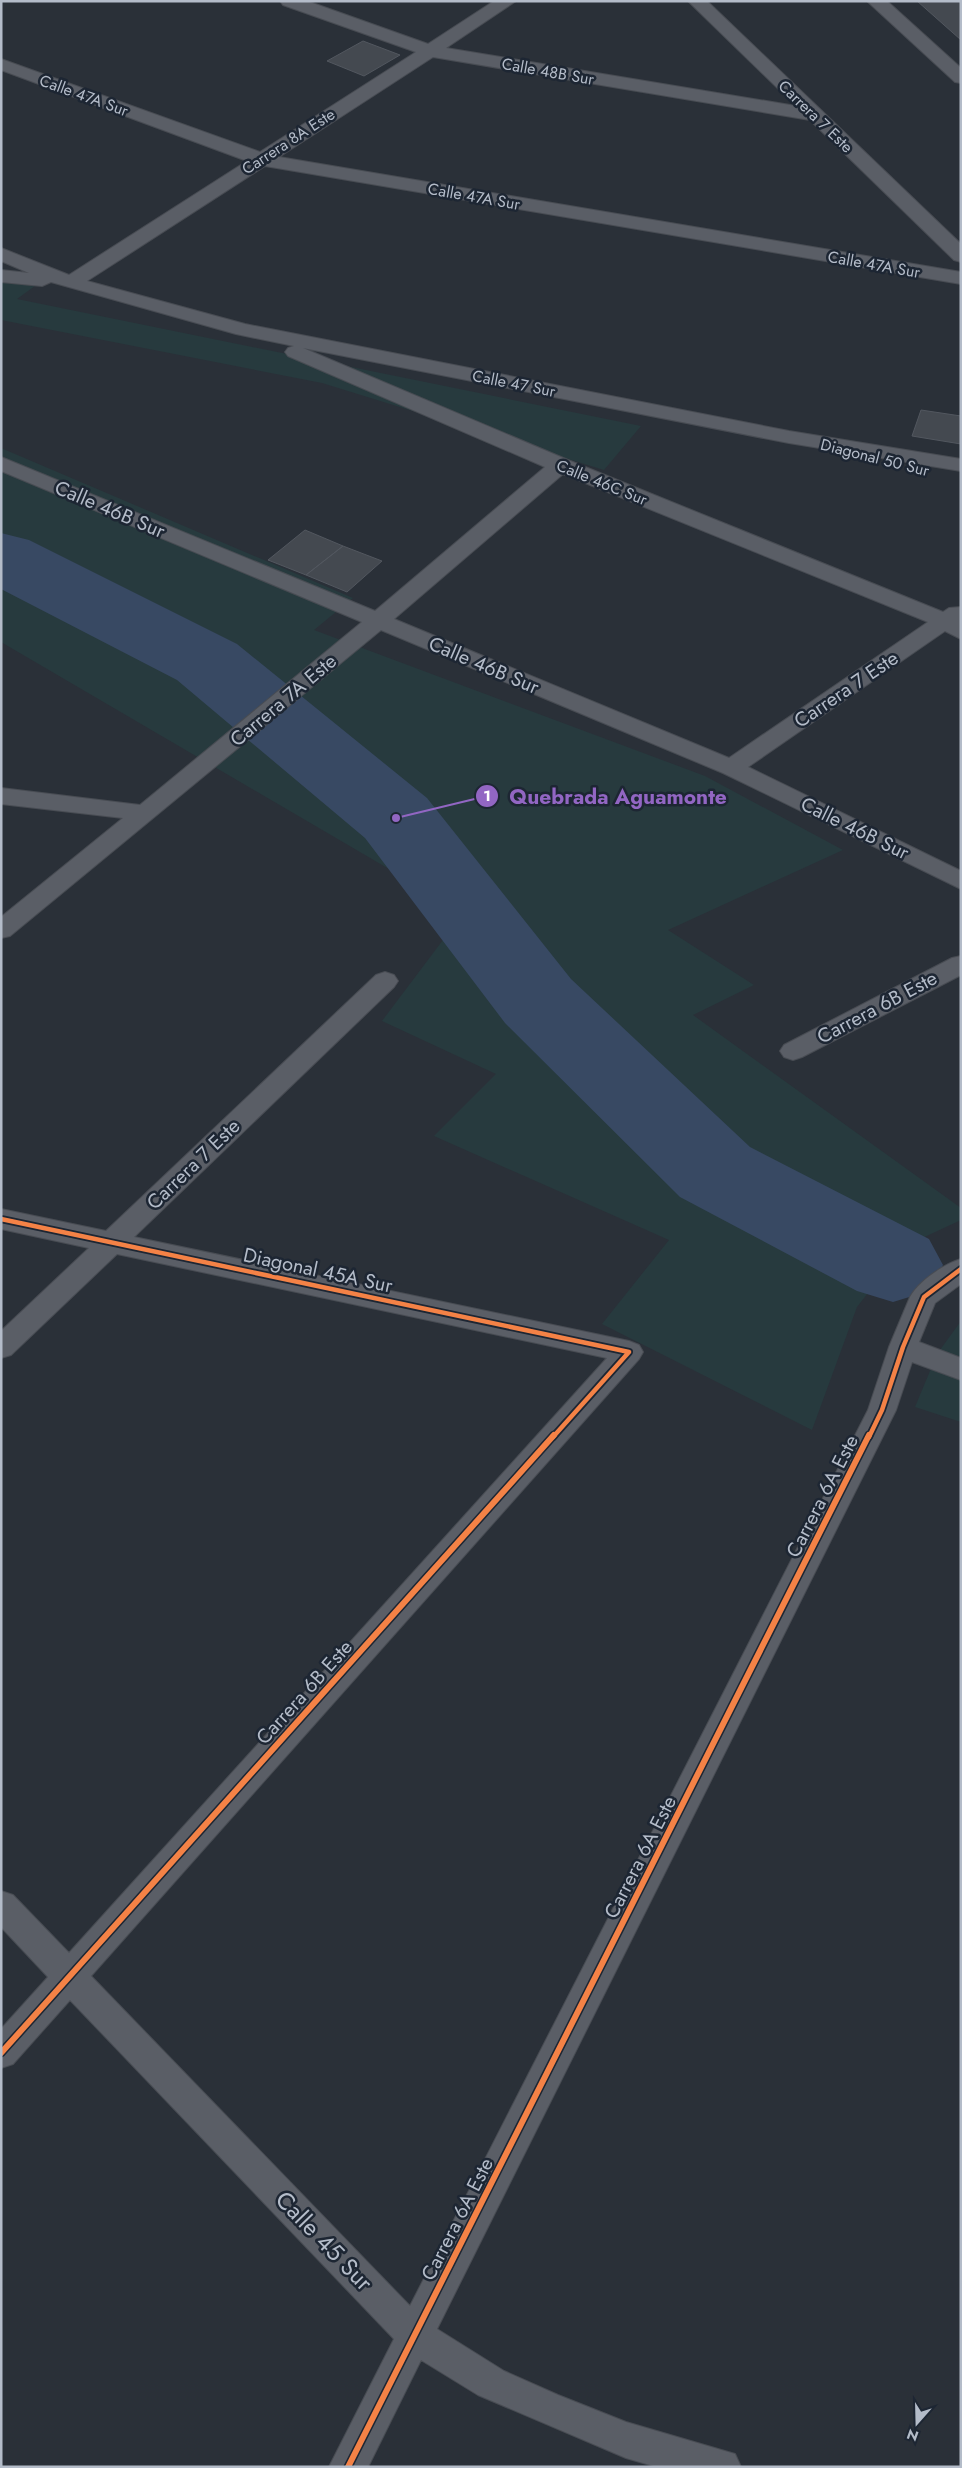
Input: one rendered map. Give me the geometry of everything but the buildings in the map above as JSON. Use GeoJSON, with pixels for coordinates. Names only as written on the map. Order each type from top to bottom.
{"type":"FeatureCollection","features":[{"type":"Feature","properties":{"kind":"street","name":"Calle 48B Sur"},"geometry":{"type":"LineString","coordinates":[[289,1],[430,51],[814,115]]}},
{"type":"Feature","properties":{"kind":"street","name":"Carrera 8A Este"},"geometry":{"type":"LineString","coordinates":[[71,283],[507,1]]}},
{"type":"Feature","properties":{"kind":"street","name":"Carrera 7 Este"},"geometry":{"type":"LineString","coordinates":[[697,1],[936,230]]}},
{"type":"Feature","properties":{"kind":"street"},"geometry":{"type":"LineString","coordinates":[[876,1],[961,78]]}},
{"type":"Feature","properties":{"kind":"street","name":"Calle 47A Sur"},"geometry":{"type":"LineString","coordinates":[[1,64],[260,159],[961,278]]}},
{"type":"Feature","properties":{"kind":"street"},"geometry":{"type":"LineString","coordinates":[[936,230],[961,226]]}},
{"type":"Feature","properties":{"kind":"street"},"geometry":{"type":"LineString","coordinates":[[936,230],[961,256]]}},
{"type":"Feature","properties":{"kind":"street","name":"Calle 47 Sur"},"geometry":{"type":"LineString","coordinates":[[1,254],[71,283],[243,330],[789,437],[961,465]]}},
{"type":"Feature","properties":{"kind":"street","name":"Calle 47 Sur"},"geometry":{"type":"LineString","coordinates":[[1,276],[71,283]]}},
{"type":"Feature","properties":{"kind":"street","name":"Calle 46C Sur"},"geometry":{"type":"LineString","coordinates":[[243,330],[560,465],[956,621]]}},
{"type":"Feature","properties":{"kind":"street","name":"Diagonal 50 Sur"},"geometry":{"type":"LineString","coordinates":[[789,437],[961,478]]}},
{"type":"Feature","properties":{"kind":"street","name":"Calle 46B Sur"},"geometry":{"type":"LineString","coordinates":[[1,463],[731,768],[853,826],[961,881]]}},
{"type":"Feature","properties":{"kind":"street","name":"Carrera 7A Este"},"geometry":{"type":"LineString","coordinates":[[1,930],[320,671],[560,465]]}},
{"type":"Feature","properties":{"kind":"street","name":"Carrera 7 Este"},"geometry":{"type":"LineString","coordinates":[[731,768],[956,621]]}},
{"type":"Feature","properties":{"kind":"street"},"geometry":{"type":"LineString","coordinates":[[1,796],[146,813]]}},
{"type":"Feature","properties":{"kind":"street","name":"Carrera 6B Este"},"geometry":{"type":"LineString","coordinates":[[793,1051],[961,964]]}},
{"type":"Feature","properties":{"kind":"street","name":"Carrera 7 Este"},"geometry":{"type":"LineString","coordinates":[[1,1348],[385,980]]}},
{"type":"Feature","properties":{"kind":"street","name":"Diagonal 45A Sur"},"geometry":{"type":"LineString","coordinates":[[1,1219],[629,1352]]}},
{"type":"Feature","properties":{"kind":"street","name":"Carrera 6A Este"},"geometry":{"type":"LineString","coordinates":[[348,2467],[882,1410],[903,1347],[924,1297],[961,1269]]}},
{"type":"Feature","properties":{"kind":"street"},"geometry":{"type":"LineString","coordinates":[[903,1347],[961,1369]]}},
{"type":"Feature","properties":{"kind":"street","name":"Carrera 6B Este"},"geometry":{"type":"LineString","coordinates":[[1,2053],[629,1352]]}},
{"type":"Feature","properties":{"kind":"street","name":"Calle 45 Sur"},"geometry":{"type":"LineString","coordinates":[[1,1905],[415,2336],[491,2383],[545,2407],[626,2440],[722,2467]]}},
{"type":"Feature","properties":{"kind":"green space"},"geometry":{"type":"Polygon","coordinates":[[[1,268],[39,283],[17,299],[641,426],[604,470],[322,383],[1,320],[1,268]]]}},
{"type":"Feature","properties":{"kind":"green space"},"geometry":{"type":"Polygon","coordinates":[[[1,448],[353,598],[314,630],[705,776],[843,850],[668,930],[754,985],[693,1015],[961,1208],[961,1220],[905,1246],[857,1307],[812,1430],[602,1324],[669,1240],[434,1136],[496,1074],[382,1021],[455,924],[430,893],[1,642],[1,448]]]}},
{"type":"Feature","properties":{"kind":"green space"},"geometry":{"type":"Polygon","coordinates":[[[961,1321],[961,1422],[915,1407],[937,1354],[961,1321]]]}},
{"type":"Feature","properties":{"kind":"waterway"},"geometry":{"type":"LineString","coordinates":[[1,557],[207,662],[396,818],[538,1001],[715,1172],[893,1265]]}},
{"type":"Feature","properties":{"kind":"cycle path"},"geometry":{"type":"LineString","coordinates":[[1,1219],[629,1352],[1,2053]]}},
{"type":"Feature","properties":{"kind":"cycle path"},"geometry":{"type":"LineString","coordinates":[[348,2467],[882,1410],[903,1347],[924,1297],[961,1269]]}},
{"type":"Feature","properties":{"kind":"place","name":"Quebrada Aguamonte"},"geometry":{"type":"Point","coordinates":[396,818]}}]}
